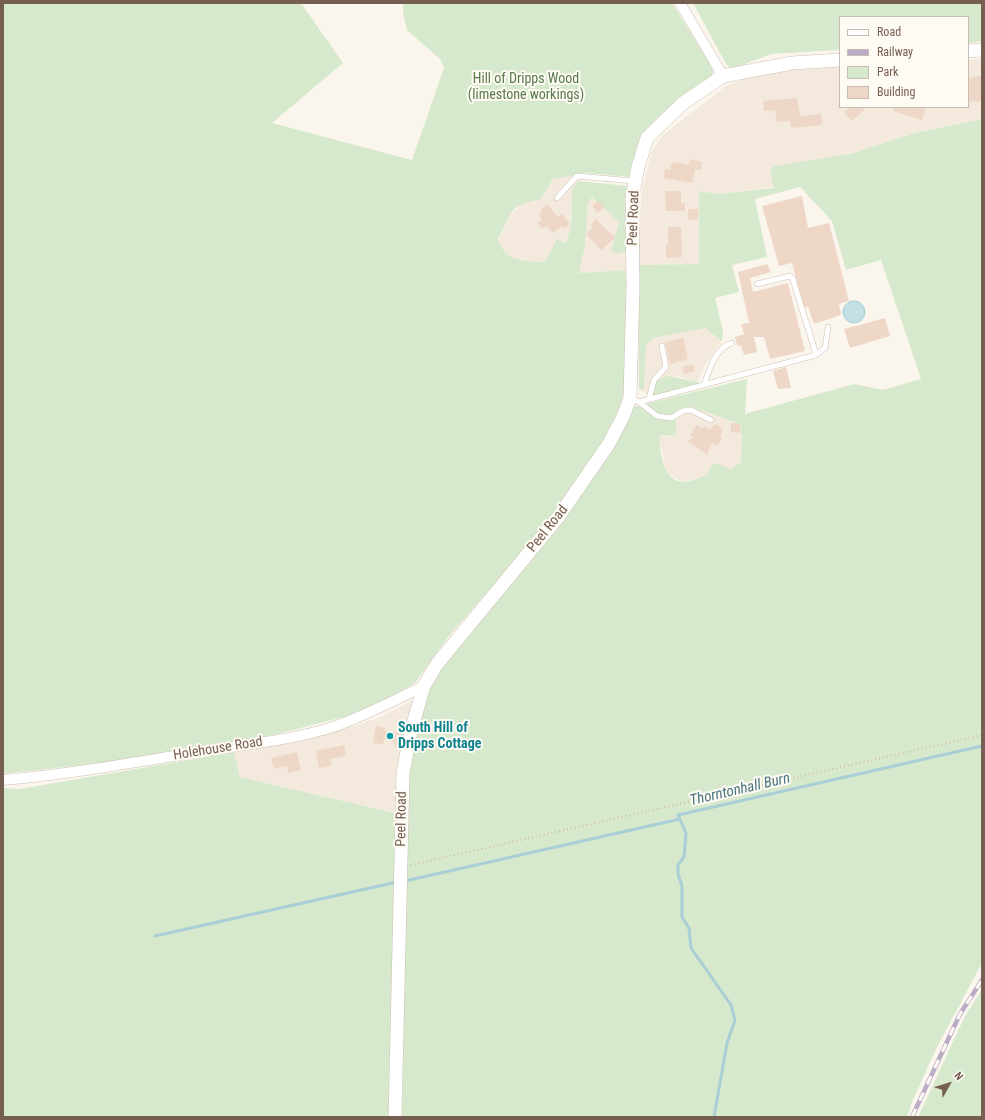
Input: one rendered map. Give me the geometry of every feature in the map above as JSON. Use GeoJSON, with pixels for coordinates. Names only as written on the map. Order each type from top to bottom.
{"type":"FeatureCollection","features":[{"type":"Feature","properties":{"kind":"street"},"geometry":{"type":"LineString","coordinates":[[680,3],[723,76]]}},
{"type":"Feature","properties":{"kind":"street"},"geometry":{"type":"LineString","coordinates":[[969,51],[982,50]]}},
{"type":"Feature","properties":{"kind":"street","name":"Peel Road"},"geometry":{"type":"LineString","coordinates":[[395,1117],[403,773],[411,731],[424,686],[437,664],[559,516],[608,445],[634,400],[632,199],[647,138],[683,104],[723,76],[792,63],[839,60]]}},
{"type":"Feature","properties":{"kind":"street","name":"Holehouse Road"},"geometry":{"type":"LineString","coordinates":[[3,780],[60,775],[274,740],[334,726],[379,709],[424,686]]}},
{"type":"Feature","properties":{"kind":"lane"},"geometry":{"type":"LineString","coordinates":[[557,198],[577,176],[635,182]]}},
{"type":"Feature","properties":{"kind":"lane"},"geometry":{"type":"LineString","coordinates":[[757,284],[790,276],[805,317],[816,355]]}},
{"type":"Feature","properties":{"kind":"lane"},"geometry":{"type":"LineString","coordinates":[[634,400],[649,399],[816,355],[825,348],[828,327]]}},
{"type":"Feature","properties":{"kind":"lane"},"geometry":{"type":"LineString","coordinates":[[704,385],[709,370],[717,355],[726,345],[732,343]]}},
{"type":"Feature","properties":{"kind":"lane"},"geometry":{"type":"LineString","coordinates":[[649,399],[654,380],[666,367],[662,346]]}},
{"type":"Feature","properties":{"kind":"lane"},"geometry":{"type":"LineString","coordinates":[[634,400],[657,416],[671,418],[683,411],[691,410],[711,420]]}},
{"type":"Feature","properties":{"kind":"path"},"geometry":{"type":"LineString","coordinates":[[400,876],[982,735]]}},
{"type":"Feature","properties":{"kind":"shaded area"},"geometry":{"type":"Polygon","coordinates":[[[982,59],[982,119],[915,133],[850,154],[770,171],[774,187],[718,194],[699,191],[699,264],[638,265],[641,197],[651,153],[663,135],[726,86],[767,71],[839,67],[839,108],[969,108],[969,60],[982,59]]]}},
{"type":"Feature","properties":{"kind":"shaded area"},"geometry":{"type":"Polygon","coordinates":[[[575,175],[579,181],[572,188],[571,226],[566,244],[557,239],[545,262],[514,259],[501,250],[497,238],[503,232],[508,217],[525,201],[540,200],[553,179],[575,175]]]}},
{"type":"Feature","properties":{"kind":"shaded area"},"geometry":{"type":"Polygon","coordinates":[[[592,197],[619,222],[611,250],[628,250],[627,270],[579,273],[585,245],[588,202],[592,197]]]}},
{"type":"Feature","properties":{"kind":"shaded area"},"geometry":{"type":"Polygon","coordinates":[[[706,328],[722,341],[705,365],[698,382],[676,376],[651,396],[639,390],[644,389],[646,344],[653,338],[706,328]]]}},
{"type":"Feature","properties":{"kind":"shaded area"},"geometry":{"type":"Polygon","coordinates":[[[689,406],[740,424],[742,440],[741,462],[731,469],[684,482],[674,478],[666,470],[660,435],[669,437],[676,433],[676,411],[689,406]]]}},
{"type":"Feature","properties":{"kind":"shaded area"},"geometry":{"type":"Polygon","coordinates":[[[415,699],[396,813],[240,777],[234,752],[294,741],[348,728],[381,717],[415,699]]]}},
{"type":"Feature","properties":{"kind":"green space","name":"Hill of Dripps Wood (limestone workings)"},"geometry":{"type":"Polygon","coordinates":[[[3,3],[301,3],[343,63],[272,123],[412,160],[444,68],[440,59],[407,30],[403,13],[403,3],[672,3],[709,62],[713,71],[712,77],[669,107],[649,126],[642,136],[636,150],[632,177],[586,173],[553,179],[540,200],[521,204],[514,210],[497,238],[505,252],[516,259],[545,262],[557,239],[566,244],[571,226],[572,188],[579,181],[629,186],[628,250],[618,254],[611,250],[619,222],[592,197],[588,203],[585,245],[579,273],[627,270],[626,385],[620,406],[602,444],[543,528],[449,636],[415,683],[363,712],[273,735],[133,759],[3,774],[3,3]]]}},
{"type":"Feature","properties":{"kind":"green space"},"geometry":{"type":"Polygon","coordinates":[[[693,3],[982,3],[982,41],[969,43],[969,16],[839,16],[839,50],[771,54],[732,69],[726,64],[693,3]]]}},
{"type":"Feature","properties":{"kind":"green space"},"geometry":{"type":"Polygon","coordinates":[[[982,119],[982,963],[937,1047],[912,1102],[907,1117],[402,1117],[408,767],[418,724],[432,683],[452,653],[633,407],[747,379],[745,414],[854,384],[883,390],[921,379],[881,260],[846,270],[832,221],[800,187],[755,199],[767,257],[732,265],[739,292],[715,298],[723,331],[722,341],[705,328],[653,338],[646,345],[644,389],[639,390],[638,265],[699,264],[699,191],[718,194],[774,188],[770,171],[774,166],[850,154],[915,133],[982,119]],[[689,406],[676,411],[676,433],[674,436],[660,435],[660,449],[664,464],[671,477],[677,481],[687,482],[708,474],[714,463],[731,469],[741,462],[742,440],[740,424],[689,406]]]}},
{"type":"Feature","properties":{"kind":"green space"},"geometry":{"type":"Polygon","coordinates":[[[667,376],[698,382],[699,384],[652,398],[653,383],[667,376]]]}},
{"type":"Feature","properties":{"kind":"green space"},"geometry":{"type":"Polygon","coordinates":[[[234,752],[240,777],[395,813],[395,883],[389,1117],[3,1117],[3,788],[20,789],[234,752]]]}},
{"type":"Feature","properties":{"kind":"green space"},"geometry":{"type":"Polygon","coordinates":[[[982,989],[982,1117],[918,1117],[964,1018],[982,989]]]}},
{"type":"Feature","properties":{"kind":"water"},"geometry":{"type":"Polygon","coordinates":[[[850,301],[858,301],[865,308],[865,316],[858,323],[850,323],[843,316],[843,308],[850,301]]]}},
{"type":"Feature","properties":{"kind":"building"},"geometry":{"type":"Polygon","coordinates":[[[982,76],[982,101],[969,102],[969,78],[982,76]]]}},
{"type":"Feature","properties":{"kind":"building"},"geometry":{"type":"Polygon","coordinates":[[[797,98],[800,116],[821,114],[822,125],[791,128],[790,121],[777,122],[775,110],[764,111],[763,101],[797,98]]]}},
{"type":"Feature","properties":{"kind":"building"},"geometry":{"type":"Polygon","coordinates":[[[847,108],[865,109],[852,121],[844,112],[848,109],[847,108]]]}},
{"type":"Feature","properties":{"kind":"building"},"geometry":{"type":"Polygon","coordinates":[[[894,108],[926,108],[922,120],[893,111],[894,108]]]}},
{"type":"Feature","properties":{"kind":"building"},"geometry":{"type":"Polygon","coordinates":[[[690,159],[702,162],[701,170],[695,169],[692,183],[664,178],[665,169],[670,170],[672,162],[689,165],[690,159]]]}},
{"type":"Feature","properties":{"kind":"building"},"geometry":{"type":"Polygon","coordinates":[[[665,191],[681,191],[681,203],[685,203],[685,211],[666,211],[665,191]]]}},
{"type":"Feature","properties":{"kind":"building"},"geometry":{"type":"Polygon","coordinates":[[[802,196],[808,228],[829,223],[849,301],[839,304],[841,315],[814,324],[808,307],[804,308],[792,263],[779,266],[762,206],[802,196]]]}},
{"type":"Feature","properties":{"kind":"building"},"geometry":{"type":"Polygon","coordinates":[[[598,201],[604,207],[598,213],[592,206],[598,201]]]}},
{"type":"Feature","properties":{"kind":"building"},"geometry":{"type":"Polygon","coordinates":[[[547,204],[558,217],[562,214],[570,224],[564,228],[562,226],[553,233],[547,226],[542,229],[537,223],[542,219],[538,215],[542,211],[541,209],[547,204]]]}},
{"type":"Feature","properties":{"kind":"building"},"geometry":{"type":"Polygon","coordinates":[[[688,209],[698,209],[698,219],[688,220],[688,209]]]}},
{"type":"Feature","properties":{"kind":"building"},"geometry":{"type":"Polygon","coordinates":[[[596,219],[615,238],[601,250],[586,234],[593,227],[591,225],[596,219]]]}},
{"type":"Feature","properties":{"kind":"building"},"geometry":{"type":"Polygon","coordinates":[[[668,227],[681,227],[682,257],[666,258],[668,227]]]}},
{"type":"Feature","properties":{"kind":"building"},"geometry":{"type":"Polygon","coordinates":[[[767,264],[771,272],[750,278],[753,292],[788,283],[805,351],[770,359],[764,337],[754,337],[757,352],[744,355],[741,346],[737,345],[735,337],[744,334],[741,324],[749,323],[738,272],[767,264]]]}},
{"type":"Feature","properties":{"kind":"building"},"geometry":{"type":"Polygon","coordinates":[[[885,318],[890,336],[850,348],[844,329],[885,318]]]}},
{"type":"Feature","properties":{"kind":"building"},"geometry":{"type":"Polygon","coordinates":[[[683,338],[688,359],[670,364],[665,342],[683,338]]]}},
{"type":"Feature","properties":{"kind":"building"},"geometry":{"type":"Polygon","coordinates":[[[693,364],[695,371],[684,374],[682,367],[693,364]]]}},
{"type":"Feature","properties":{"kind":"building"},"geometry":{"type":"Polygon","coordinates":[[[786,367],[791,388],[778,389],[773,371],[786,367]]]}},
{"type":"Feature","properties":{"kind":"building"},"geometry":{"type":"Polygon","coordinates":[[[731,423],[740,424],[740,433],[731,432],[731,423]]]}},
{"type":"Feature","properties":{"kind":"building"},"geometry":{"type":"Polygon","coordinates":[[[715,424],[723,429],[720,436],[722,438],[718,446],[712,443],[707,454],[687,441],[694,437],[690,435],[697,425],[702,429],[704,426],[710,430],[715,424]]]}},
{"type":"Feature","properties":{"kind":"building","name":"South Hill of Dripps Cottage"},"geometry":{"type":"Polygon","coordinates":[[[399,725],[408,727],[404,748],[394,747],[395,742],[384,739],[383,744],[373,743],[376,726],[385,728],[385,731],[396,733],[399,725]]]}},
{"type":"Feature","properties":{"kind":"building"},"geometry":{"type":"Polygon","coordinates":[[[344,745],[346,756],[330,759],[332,766],[319,768],[316,751],[344,745]]]}},
{"type":"Feature","properties":{"kind":"building"},"geometry":{"type":"Polygon","coordinates":[[[297,752],[301,770],[288,773],[287,766],[274,769],[271,758],[297,752]]]}},
{"type":"Feature","properties":{"kind":"waterway","name":"Thorntonhall Burn"},"geometry":{"type":"LineString","coordinates":[[714,1117],[727,1043],[735,1020],[731,1005],[691,948],[689,928],[682,917],[682,886],[678,874],[678,865],[684,857],[686,833],[678,815],[982,746]]}},
{"type":"Feature","properties":{"kind":"waterway"},"geometry":{"type":"LineString","coordinates":[[405,881],[680,819]]}},
{"type":"Feature","properties":{"kind":"waterway"},"geometry":{"type":"LineString","coordinates":[[155,936],[397,882]]}},
{"type":"Feature","properties":{"kind":"railway"},"geometry":{"type":"LineString","coordinates":[[912,1117],[960,1014],[982,980]]}},
{"type":"Feature","properties":{"kind":"place","name":"South Hill of Dripps Cottage"},"geometry":{"type":"Point","coordinates":[390,736]}}]}
